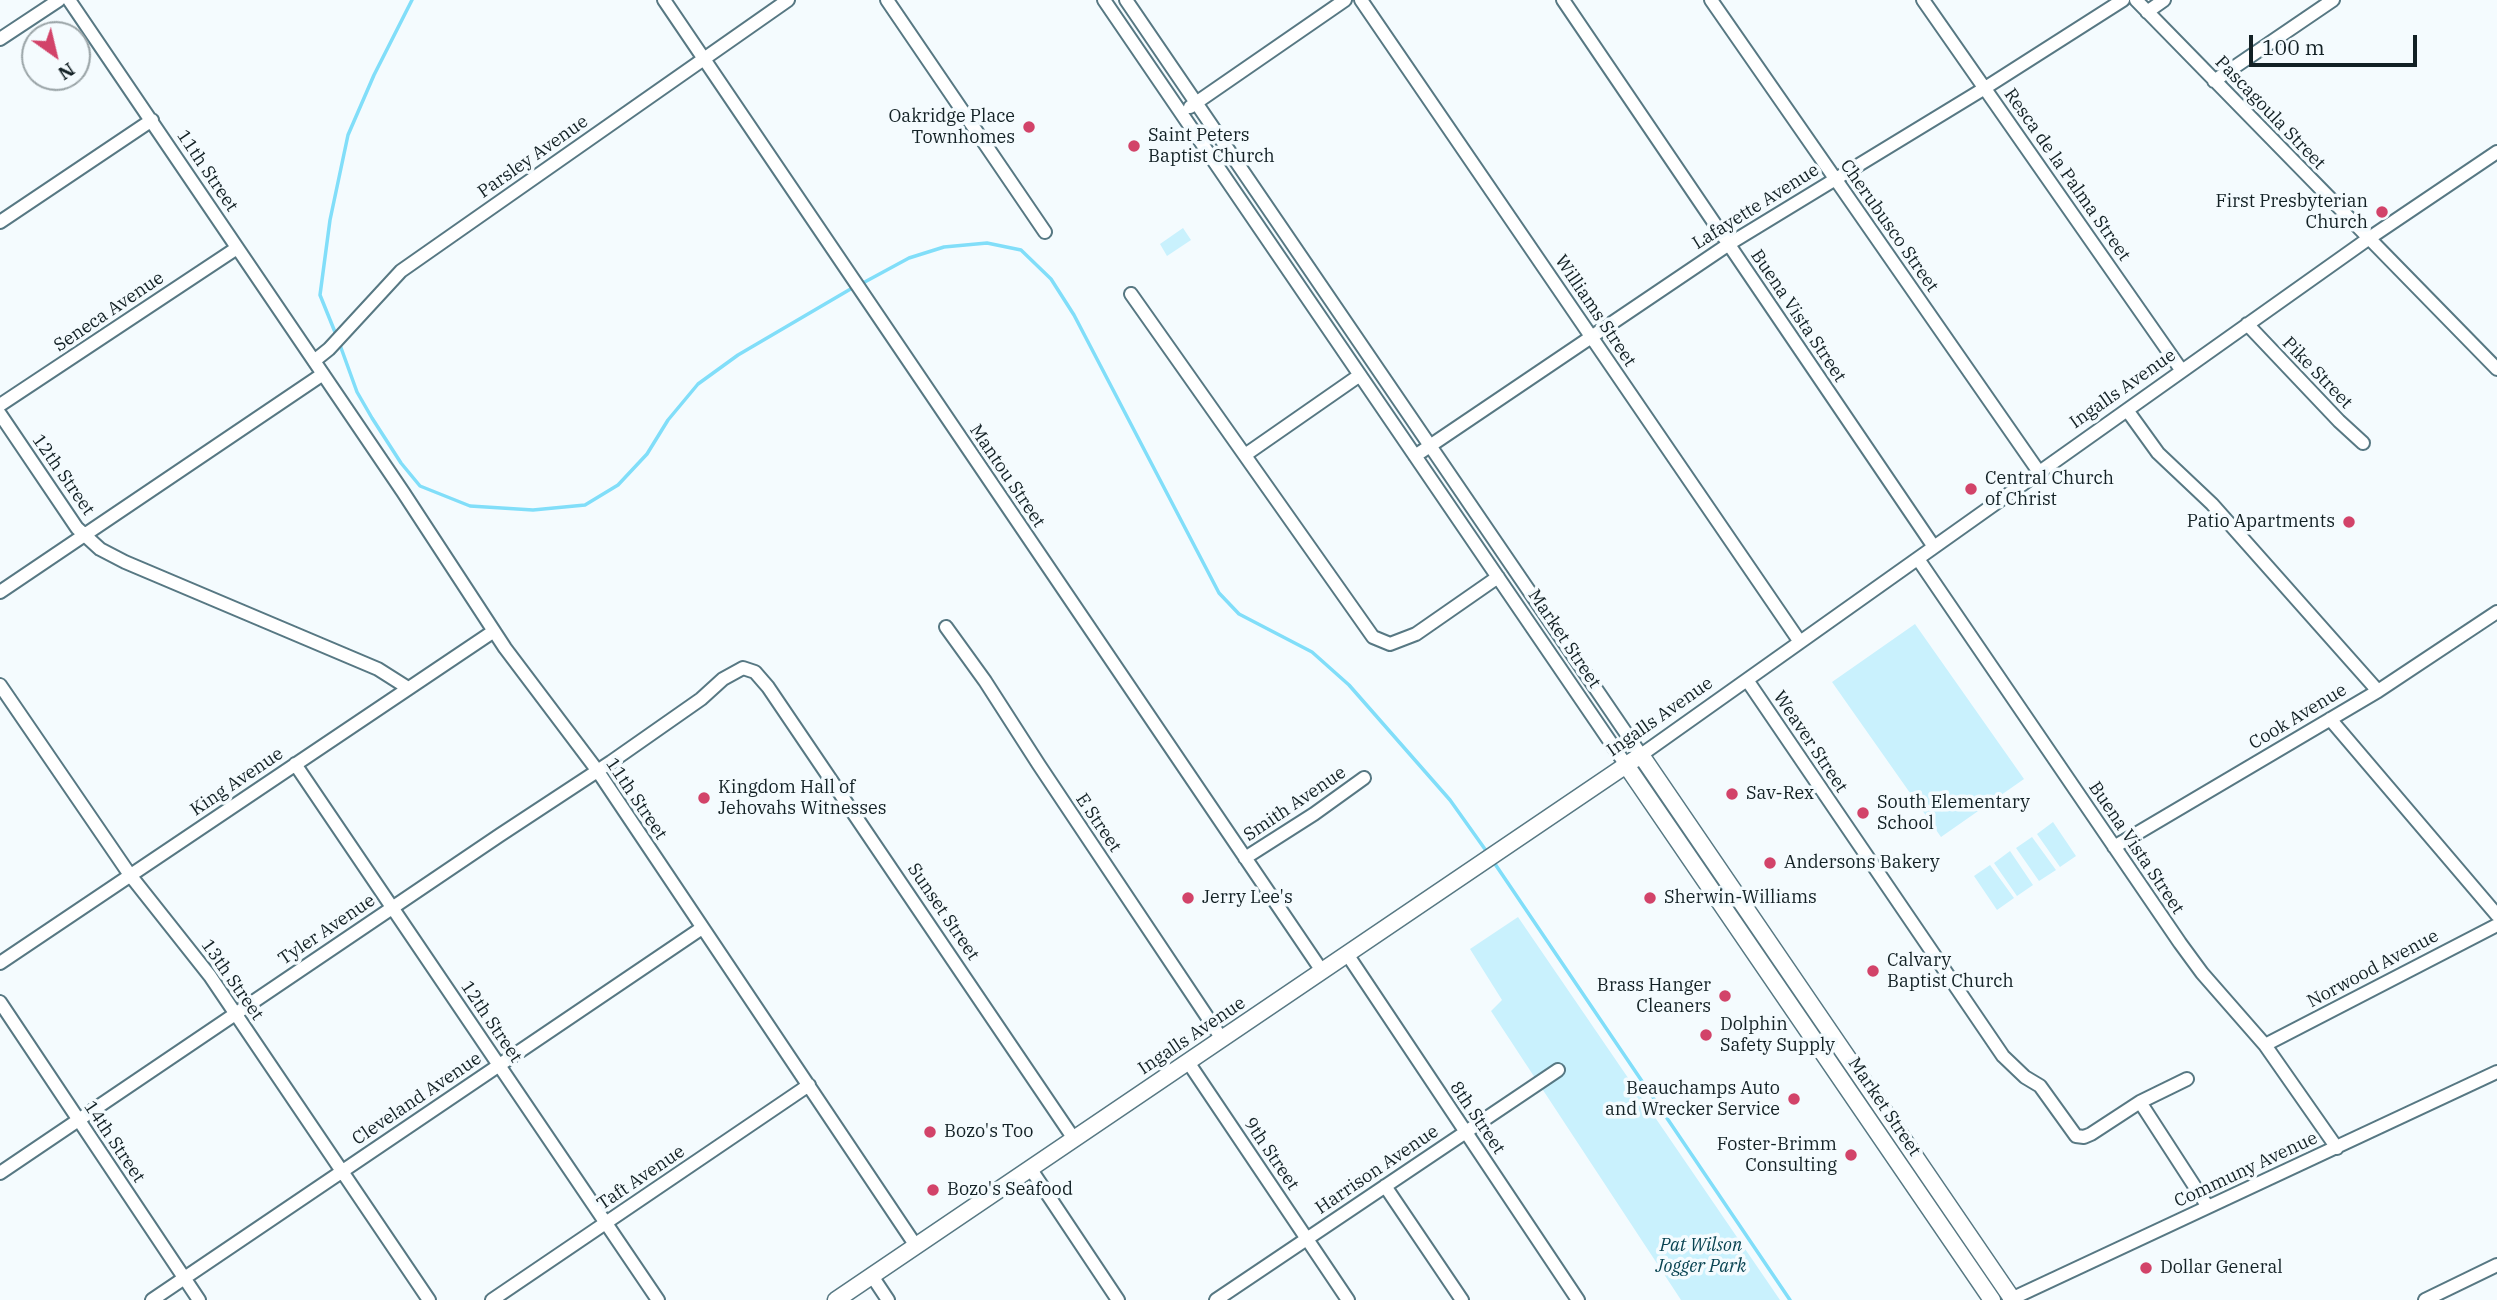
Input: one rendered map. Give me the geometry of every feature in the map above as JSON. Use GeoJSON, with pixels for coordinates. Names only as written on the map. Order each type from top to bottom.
{"type":"FeatureCollection","features":[{"type":"Feature","properties":{"kind":"main road","name":"Ingalls Avenue"},"geometry":{"type":"LineString","coordinates":[[836,1300],[1641,755]]}},
{"type":"Feature","properties":{"kind":"main road","name":"Market Street"},"geometry":{"type":"LineString","coordinates":[[1641,755],[2011,1300]]}},
{"type":"Feature","properties":{"kind":"main road","name":"Market Street"},"geometry":{"type":"LineString","coordinates":[[1626,765],[1992,1300]]}},
{"type":"Feature","properties":{"kind":"street"},"geometry":{"type":"LineString","coordinates":[[0,39],[59,0]]}},
{"type":"Feature","properties":{"kind":"street","name":"11th Street"},"geometry":{"type":"LineString","coordinates":[[69,0],[323,374],[407,488],[494,631],[539,696],[597,771],[916,1246]]}},
{"type":"Feature","properties":{"kind":"street","name":"Mantou Street"},"geometry":{"type":"LineString","coordinates":[[664,0],[1322,971]]}},
{"type":"Feature","properties":{"kind":"street","name":"Parsley Avenue"},"geometry":{"type":"LineString","coordinates":[[314,361],[329,349],[401,271],[788,0]]}},
{"type":"Feature","properties":{"kind":"street"},"geometry":{"type":"LineString","coordinates":[[887,0],[1045,232]]}},
{"type":"Feature","properties":{"kind":"street","name":"Market Street"},"geometry":{"type":"LineString","coordinates":[[1104,0],[1626,765]]}},
{"type":"Feature","properties":{"kind":"street","name":"Market Street"},"geometry":{"type":"LineString","coordinates":[[1126,0],[1641,755]]}},
{"type":"Feature","properties":{"kind":"street"},"geometry":{"type":"LineString","coordinates":[[1181,113],[1345,0]]}},
{"type":"Feature","properties":{"kind":"street","name":"Williams Street"},"geometry":{"type":"LineString","coordinates":[[1362,0],[1800,642]]}},
{"type":"Feature","properties":{"kind":"street","name":"Buena Vista Street"},"geometry":{"type":"LineString","coordinates":[[1563,0],[1934,547]]}},
{"type":"Feature","properties":{"kind":"street","name":"Cherubusco Street"},"geometry":{"type":"LineString","coordinates":[[1711,0],[2039,472]]}},
{"type":"Feature","properties":{"kind":"street","name":"Resca de la Palma Street"},"geometry":{"type":"LineString","coordinates":[[1923,0],[2182,371]]}},
{"type":"Feature","properties":{"kind":"street","name":"Lafayette Avenue"},"geometry":{"type":"LineString","coordinates":[[1415,456],[1728,244],[1985,88],[2123,0]]}},
{"type":"Feature","properties":{"kind":"street","name":"Pascagoula Street"},"geometry":{"type":"LineString","coordinates":[[2136,0],[2497,369]]}},
{"type":"Feature","properties":{"kind":"street"},"geometry":{"type":"LineString","coordinates":[[2147,12],[2164,0]]}},
{"type":"Feature","properties":{"kind":"street"},"geometry":{"type":"LineString","coordinates":[[2214,80],[2333,0]]}},
{"type":"Feature","properties":{"kind":"street"},"geometry":{"type":"LineString","coordinates":[[0,222],[152,120]]}},
{"type":"Feature","properties":{"kind":"street","name":"Ingalls Avenue"},"geometry":{"type":"LineString","coordinates":[[1641,755],[2247,324],[2497,152]]}},
{"type":"Feature","properties":{"kind":"street","name":"Seneca Avenue"},"geometry":{"type":"LineString","coordinates":[[0,405],[237,247]]}},
{"type":"Feature","properties":{"kind":"street"},"geometry":{"type":"LineString","coordinates":[[1131,294],[1373,636],[1390,644],[1416,634],[1498,576]]}},
{"type":"Feature","properties":{"kind":"street","name":"Pike Street"},"geometry":{"type":"LineString","coordinates":[[2247,324],[2339,422],[2363,443]]}},
{"type":"Feature","properties":{"kind":"street"},"geometry":{"type":"LineString","coordinates":[[0,592],[323,374]]}},
{"type":"Feature","properties":{"kind":"street"},"geometry":{"type":"LineString","coordinates":[[1245,454],[1360,375]]}},
{"type":"Feature","properties":{"kind":"street"},"geometry":{"type":"LineString","coordinates":[[2127,410],[2158,453],[2218,511],[2378,691]]}},
{"type":"Feature","properties":{"kind":"street","name":"12th Street"},"geometry":{"type":"LineString","coordinates":[[0,414],[84,535],[100,550],[378,668],[408,688]]}},
{"type":"Feature","properties":{"kind":"street","name":"Buena Vista Street"},"geometry":{"type":"LineString","coordinates":[[1918,559],[2202,973],[2265,1045],[2337,1148]]}},
{"type":"Feature","properties":{"kind":"street","name":"Cook Avenue"},"geometry":{"type":"LineString","coordinates":[[2114,847],[2378,691],[2497,612]]}},
{"type":"Feature","properties":{"kind":"street","name":"E Street"},"geometry":{"type":"LineString","coordinates":[[946,627],[985,681],[1038,765],[1222,1039]]}},
{"type":"Feature","properties":{"kind":"street","name":"King Avenue"},"geometry":{"type":"LineString","coordinates":[[2,958],[130,876],[494,631]]}},
{"type":"Feature","properties":{"kind":"street","name":"Sunset Street"},"geometry":{"type":"LineString","coordinates":[[675,718],[723,679],[743,668],[755,673],[861,822],[1074,1139]]}},
{"type":"Feature","properties":{"kind":"street","name":"Weaver Street"},"geometry":{"type":"LineString","coordinates":[[1747,680],[2003,1056],[2045,1092],[2076,1136],[2091,1134],[2140,1102]]}},
{"type":"Feature","properties":{"kind":"street","name":"13th Street"},"geometry":{"type":"LineString","coordinates":[[0,685],[130,876],[174,929],[236,1013],[429,1300]]}},
{"type":"Feature","properties":{"kind":"street","name":"Tyler Avenue"},"geometry":{"type":"LineString","coordinates":[[0,1173],[675,718]]}},
{"type":"Feature","properties":{"kind":"street"},"geometry":{"type":"LineString","coordinates":[[2330,719],[2497,915]]}},
{"type":"Feature","properties":{"kind":"street","name":"12th Street"},"geometry":{"type":"LineString","coordinates":[[295,764],[658,1300]]}},
{"type":"Feature","properties":{"kind":"street","name":"Smith Avenue"},"geometry":{"type":"LineString","coordinates":[[1245,858],[1364,778]]}},
{"type":"Feature","properties":{"kind":"street","name":"Norwood Avenue"},"geometry":{"type":"LineString","coordinates":[[2265,1045],[2497,925]]}},
{"type":"Feature","properties":{"kind":"street","name":"Cleveland Avenue"},"geometry":{"type":"LineString","coordinates":[[152,1300],[702,928]]}},
{"type":"Feature","properties":{"kind":"street","name":"8th Street"},"geometry":{"type":"LineString","coordinates":[[1348,954],[1578,1300]]}},
{"type":"Feature","properties":{"kind":"street","name":"14th Street"},"geometry":{"type":"LineString","coordinates":[[0,1003],[199,1300]]}},
{"type":"Feature","properties":{"kind":"street","name":"9th Street"},"geometry":{"type":"LineString","coordinates":[[1188,1062],[1348,1300]]}},
{"type":"Feature","properties":{"kind":"street","name":"Harrison Avenue"},"geometry":{"type":"LineString","coordinates":[[1216,1300],[1558,1070]]}},
{"type":"Feature","properties":{"kind":"street","name":"Communy Avenue"},"geometry":{"type":"LineString","coordinates":[[2011,1300],[2497,1072]]}},
{"type":"Feature","properties":{"kind":"street"},"geometry":{"type":"LineString","coordinates":[[2187,1079],[2140,1102],[2208,1207]]}},
{"type":"Feature","properties":{"kind":"street","name":"Taft Avenue"},"geometry":{"type":"LineString","coordinates":[[492,1300],[809,1085]]}},
{"type":"Feature","properties":{"kind":"street"},"geometry":{"type":"LineString","coordinates":[[1030,1168],[1118,1300]]}},
{"type":"Feature","properties":{"kind":"street"},"geometry":{"type":"LineString","coordinates":[[1385,1186],[1462,1300]]}},
{"type":"Feature","properties":{"kind":"street"},"geometry":{"type":"LineString","coordinates":[[2425,1300],[2497,1265]]}},
{"type":"Feature","properties":{"kind":"street"},"geometry":{"type":"LineString","coordinates":[[872,1276],[888,1300]]}},
{"type":"Feature","properties":{"kind":"green space"},"geometry":{"type":"Polygon","coordinates":[[[1183,228],[1191,240],[1167,256],[1160,244],[1183,228]]]}},
{"type":"Feature","properties":{"kind":"green space"},"geometry":{"type":"Polygon","coordinates":[[[1915,624],[2024,779],[1941,837],[1832,682],[1915,624]]]}},
{"type":"Feature","properties":{"kind":"green space"},"geometry":{"type":"Polygon","coordinates":[[[2053,822],[2076,856],[2060,867],[2037,834],[2053,822]]]}},
{"type":"Feature","properties":{"kind":"green space"},"geometry":{"type":"Polygon","coordinates":[[[2032,837],[2056,870],[2039,881],[2016,848],[2032,837]]]}},
{"type":"Feature","properties":{"kind":"green space"},"geometry":{"type":"Polygon","coordinates":[[[2010,851],[2033,885],[2017,896],[1994,863],[2010,851]]]}},
{"type":"Feature","properties":{"kind":"green space"},"geometry":{"type":"Polygon","coordinates":[[[1990,865],[2014,898],[1997,910],[1974,876],[1990,865]]]}},
{"type":"Feature","properties":{"kind":"green space","name":"Pat Wilson Jogger Park"},"geometry":{"type":"Polygon","coordinates":[[[1518,917],[1780,1300],[1681,1300],[1491,1011],[1502,1000],[1470,949],[1518,917]]]}},
{"type":"Feature","properties":{"kind":"waterway"},"geometry":{"type":"LineString","coordinates":[[337,337],[320,295],[330,220],[348,135],[374,75],[412,0]]}},
{"type":"Feature","properties":{"kind":"waterway"},"geometry":{"type":"LineString","coordinates":[[861,284],[909,258],[944,247],[987,243],[1021,250],[1051,279],[1074,315],[1219,593],[1239,614],[1312,652],[1349,685],[1450,800],[1487,852]]}},
{"type":"Feature","properties":{"kind":"waterway"},"geometry":{"type":"LineString","coordinates":[[340,345],[357,392],[401,463],[420,486],[470,506],[533,510],[585,505],[618,485],[647,454],[668,420],[698,384],[738,355],[854,287]]}},
{"type":"Feature","properties":{"kind":"waterway"},"geometry":{"type":"LineString","coordinates":[[1493,861],[1790,1300]]}},
{"type":"Feature","properties":{"kind":"place","name":"Oakridge Place Townhomes"},"geometry":{"type":"Point","coordinates":[1029,127]}},
{"type":"Feature","properties":{"kind":"place","name":"Saint Peters Baptist Church"},"geometry":{"type":"Point","coordinates":[1134,146]}},
{"type":"Feature","properties":{"kind":"place","name":"First Presbyterian Church"},"geometry":{"type":"Point","coordinates":[2382,212]}},
{"type":"Feature","properties":{"kind":"place","name":"Central Church of Christ"},"geometry":{"type":"Point","coordinates":[1971,489]}},
{"type":"Feature","properties":{"kind":"place","name":"Patio Apartments"},"geometry":{"type":"Point","coordinates":[2349,522]}},
{"type":"Feature","properties":{"kind":"place","name":"Sav-Rex"},"geometry":{"type":"Point","coordinates":[1732,794]}},
{"type":"Feature","properties":{"kind":"place","name":"Kingdom Hall of Jehovahs Witnesses"},"geometry":{"type":"Point","coordinates":[704,798]}},
{"type":"Feature","properties":{"kind":"place","name":"South Elementary School"},"geometry":{"type":"Point","coordinates":[1863,813]}},
{"type":"Feature","properties":{"kind":"place","name":"Andersons Bakery"},"geometry":{"type":"Point","coordinates":[1770,863]}},
{"type":"Feature","properties":{"kind":"place","name":"Jerry Lee's"},"geometry":{"type":"Point","coordinates":[1188,898]}},
{"type":"Feature","properties":{"kind":"place","name":"Sherwin-Williams"},"geometry":{"type":"Point","coordinates":[1650,898]}},
{"type":"Feature","properties":{"kind":"place","name":"Calvary Baptist Church"},"geometry":{"type":"Point","coordinates":[1873,971]}},
{"type":"Feature","properties":{"kind":"place","name":"Brass Hanger Cleaners"},"geometry":{"type":"Point","coordinates":[1725,996]}},
{"type":"Feature","properties":{"kind":"place","name":"Dolphin Safety Supply"},"geometry":{"type":"Point","coordinates":[1706,1035]}},
{"type":"Feature","properties":{"kind":"place","name":"Beauchamps Auto and Wrecker Service"},"geometry":{"type":"Point","coordinates":[1794,1099]}},
{"type":"Feature","properties":{"kind":"place","name":"Bozo's Too"},"geometry":{"type":"Point","coordinates":[930,1132]}},
{"type":"Feature","properties":{"kind":"place","name":"Foster-Brimm Consulting"},"geometry":{"type":"Point","coordinates":[1851,1155]}},
{"type":"Feature","properties":{"kind":"place","name":"Bozo's Seafood"},"geometry":{"type":"Point","coordinates":[933,1190]}},
{"type":"Feature","properties":{"kind":"place","name":"Dollar General"},"geometry":{"type":"Point","coordinates":[2146,1268]}}]}
